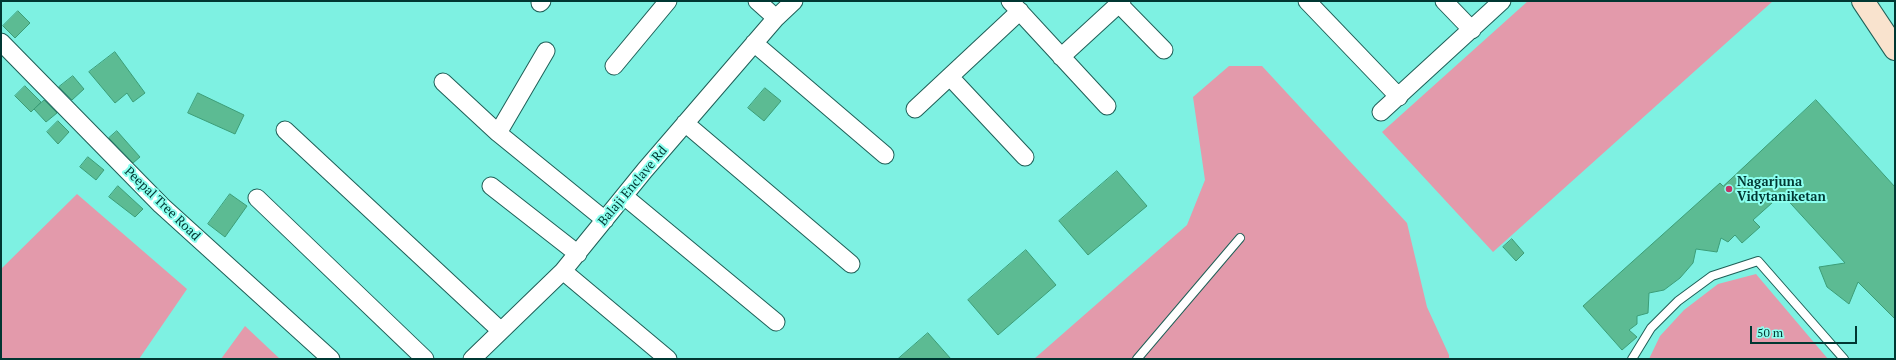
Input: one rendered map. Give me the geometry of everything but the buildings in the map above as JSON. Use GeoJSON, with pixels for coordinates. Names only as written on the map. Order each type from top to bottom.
{"type":"FeatureCollection","features":[{"type":"Feature","properties":{"kind":"main road"},"geometry":{"type":"LineString","coordinates":[[1863,1],[1895,49]]}},
{"type":"Feature","properties":{"kind":"street"},"geometry":{"type":"LineString","coordinates":[[614,66],[668,1]]}},
{"type":"Feature","properties":{"kind":"street"},"geometry":{"type":"LineString","coordinates":[[757,1],[776,18]]}},
{"type":"Feature","properties":{"kind":"street","name":"Balaji Enclave Rd"},"geometry":{"type":"LineString","coordinates":[[563,272],[624,196],[754,43],[776,18],[794,1]]}},
{"type":"Feature","properties":{"kind":"street"},"geometry":{"type":"LineString","coordinates":[[1307,1],[1399,97]]}},
{"type":"Feature","properties":{"kind":"street"},"geometry":{"type":"LineString","coordinates":[[1444,1],[1472,30]]}},
{"type":"Feature","properties":{"kind":"street"},"geometry":{"type":"LineString","coordinates":[[1381,112],[1502,1]]}},
{"type":"Feature","properties":{"kind":"street"},"geometry":{"type":"LineString","coordinates":[[1061,57],[1121,2],[1164,50]]}},
{"type":"Feature","properties":{"kind":"street"},"geometry":{"type":"LineString","coordinates":[[915,109],[950,77],[1015,6],[1107,106]]}},
{"type":"Feature","properties":{"kind":"street","name":"Peepal Tree Road"},"geometry":{"type":"LineString","coordinates":[[1,42],[161,205],[331,359]]}},
{"type":"Feature","properties":{"kind":"street"},"geometry":{"type":"LineString","coordinates":[[754,43],[885,155]]}},
{"type":"Feature","properties":{"kind":"street"},"geometry":{"type":"LineString","coordinates":[[498,133],[546,51]]}},
{"type":"Feature","properties":{"kind":"street"},"geometry":{"type":"LineString","coordinates":[[950,77],[1025,157]]}},
{"type":"Feature","properties":{"kind":"street"},"geometry":{"type":"LineString","coordinates":[[443,82],[498,133],[605,220]]}},
{"type":"Feature","properties":{"kind":"street"},"geometry":{"type":"LineString","coordinates":[[685,124],[851,264]]}},
{"type":"Feature","properties":{"kind":"street"},"geometry":{"type":"LineString","coordinates":[[286,130],[501,331]]}},
{"type":"Feature","properties":{"kind":"street"},"geometry":{"type":"LineString","coordinates":[[491,186],[578,254]]}},
{"type":"Feature","properties":{"kind":"street"},"geometry":{"type":"LineString","coordinates":[[624,196],[776,322]]}},
{"type":"Feature","properties":{"kind":"street"},"geometry":{"type":"LineString","coordinates":[[256,198],[425,359]]}},
{"type":"Feature","properties":{"kind":"street"},"geometry":{"type":"LineString","coordinates":[[472,359],[563,272],[668,359]]}},
{"type":"Feature","properties":{"kind":"lane"},"geometry":{"type":"LineString","coordinates":[[1137,359],[1240,238]]}},
{"type":"Feature","properties":{"kind":"lane"},"geometry":{"type":"LineString","coordinates":[[1632,359],[1651,328],[1678,301],[1712,276],[1758,261],[1844,359]]}},
{"type":"Feature","properties":{"kind":"shaded area"},"geometry":{"type":"Polygon","coordinates":[[[1528,1],[1773,1],[1493,252],[1382,132],[1528,1]]]}},
{"type":"Feature","properties":{"kind":"shaded area"},"geometry":{"type":"Polygon","coordinates":[[[1229,66],[1262,66],[1407,223],[1427,307],[1449,355],[1449,359],[1034,359],[1187,225],[1205,180],[1193,97],[1229,66]]]}},
{"type":"Feature","properties":{"kind":"shaded area"},"geometry":{"type":"Polygon","coordinates":[[[77,194],[187,289],[139,359],[1,359],[1,269],[77,194]]]}},
{"type":"Feature","properties":{"kind":"shaded area"},"geometry":{"type":"Polygon","coordinates":[[[1756,274],[1828,359],[1649,359],[1660,336],[1684,310],[1718,284],[1756,274]]]}},
{"type":"Feature","properties":{"kind":"shaded area"},"geometry":{"type":"Polygon","coordinates":[[[245,326],[280,359],[221,359],[245,326]]]}},
{"type":"Feature","properties":{"kind":"place","name":"Nagarjuna Vidytaniketan"},"geometry":{"type":"Point","coordinates":[1729,189]}}]}
